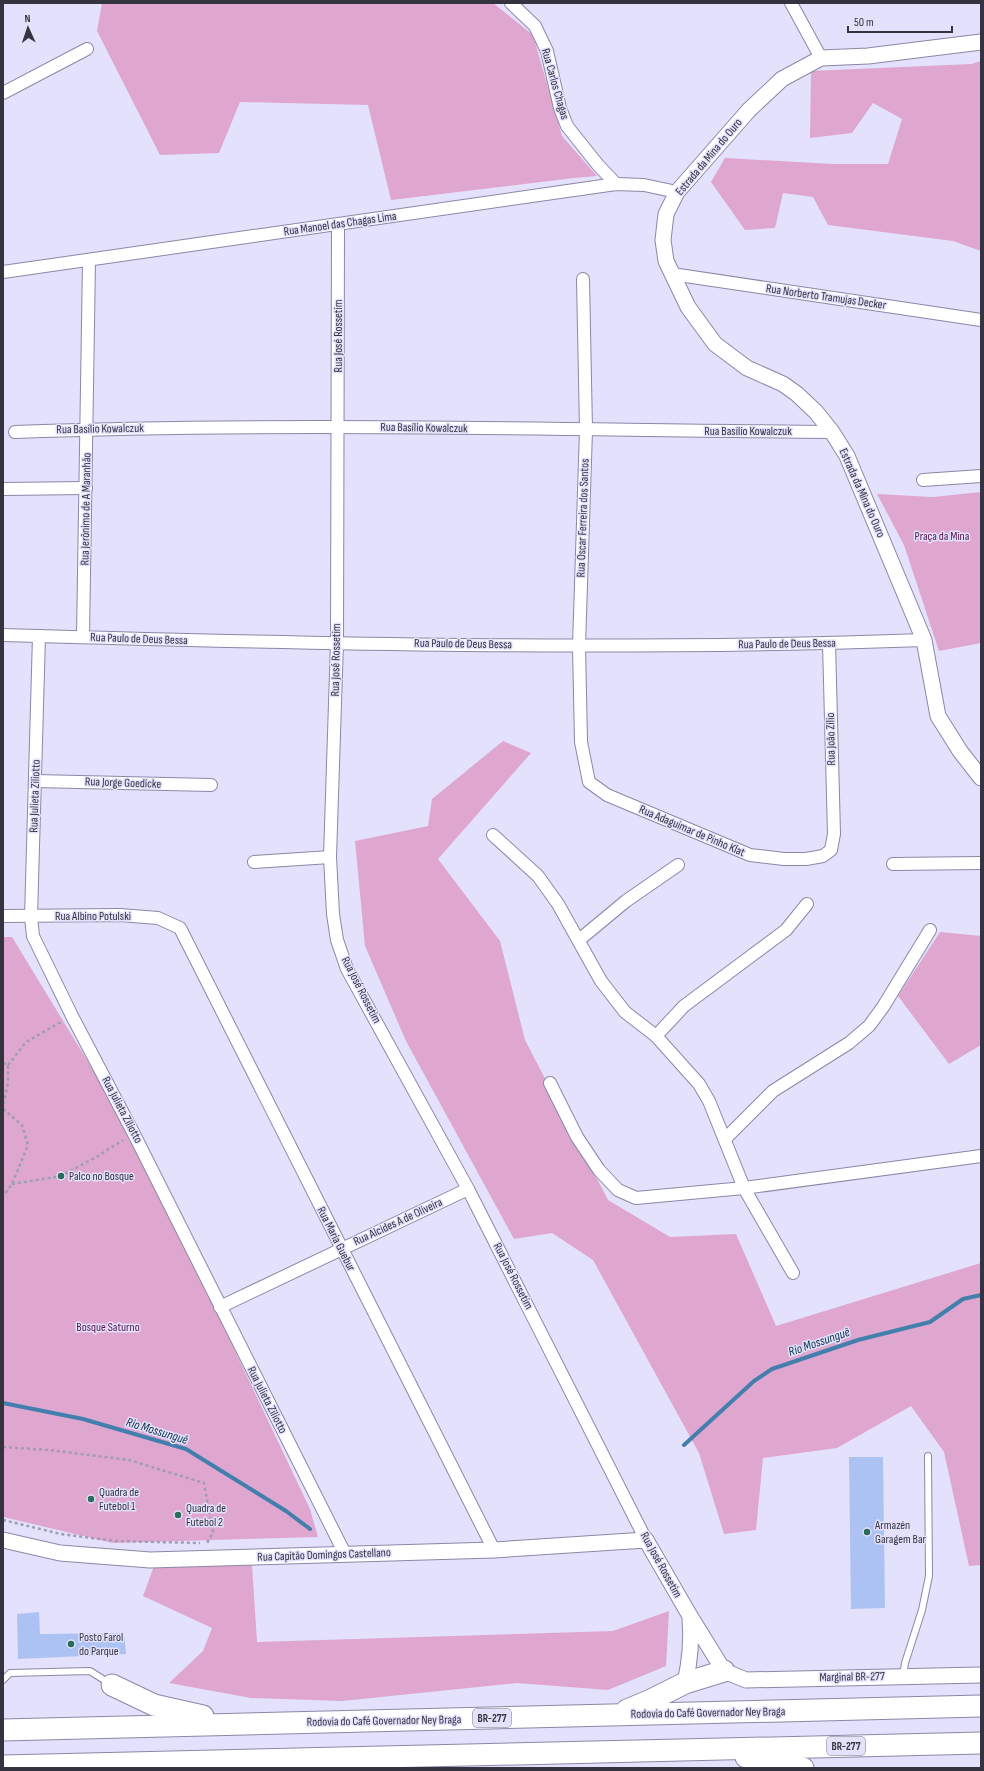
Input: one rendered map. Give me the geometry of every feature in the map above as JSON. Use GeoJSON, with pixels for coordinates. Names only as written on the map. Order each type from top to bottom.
{"type":"FeatureCollection","features":[{"type":"Feature","properties":{"kind":"highway"},"geometry":{"type":"LineString","coordinates":[[615,1715],[651,1700],[685,1683],[724,1671]]}},
{"type":"Feature","properties":{"kind":"highway"},"geometry":{"type":"LineString","coordinates":[[112,1685],[154,1705],[177,1711],[198,1716],[262,1724]]}},
{"type":"Feature","properties":{"kind":"highway","name":"Rodovia do Café Governador Ney Braga"},"geometry":{"type":"LineString","coordinates":[[3,1730],[981,1706]]}},
{"type":"Feature","properties":{"kind":"highway","name":"BR-277"},"geometry":{"type":"LineString","coordinates":[[3,1766],[176,1765],[710,1749],[981,1743]]}},
{"type":"Feature","properties":{"kind":"highway"},"geometry":{"type":"LineString","coordinates":[[710,1749],[803,1768]]}},
{"type":"Feature","properties":{"kind":"street","name":"Rua Carlos Chagas"},"geometry":{"type":"LineString","coordinates":[[511,3],[535,26],[547,51],[560,108],[568,126],[598,165],[616,184]]}},
{"type":"Feature","properties":{"kind":"street"},"geometry":{"type":"LineString","coordinates":[[791,3],[821,58]]}},
{"type":"Feature","properties":{"kind":"street","name":"Estrada da Mina do Ouro"},"geometry":{"type":"LineString","coordinates":[[981,42],[895,53],[821,58],[782,79],[748,110],[677,192],[666,214],[663,240],[666,261],[688,308],[715,344],[747,368],[782,384],[797,394],[816,412],[832,432],[847,456],[924,640],[938,716],[960,751],[981,778]]}},
{"type":"Feature","properties":{"kind":"street"},"geometry":{"type":"LineString","coordinates":[[3,93],[87,49]]}},
{"type":"Feature","properties":{"kind":"street","name":"Rua Manoel das Chagas Lima"},"geometry":{"type":"LineString","coordinates":[[3,272],[89,261],[616,184],[644,185],[677,192]]}},
{"type":"Feature","properties":{"kind":"street","name":"Rua José Rossetim"},"geometry":{"type":"LineString","coordinates":[[338,225],[337,642],[330,857],[332,914],[337,940],[347,969],[468,1189],[646,1540],[724,1671]]}},
{"type":"Feature","properties":{"kind":"street","name":"Rua Jerônimo de A Maranhão"},"geometry":{"type":"LineString","coordinates":[[83,637],[89,261]]}},
{"type":"Feature","properties":{"kind":"street","name":"Rua Norberto Tramujas Decker"},"geometry":{"type":"LineString","coordinates":[[672,274],[981,320]]}},
{"type":"Feature","properties":{"kind":"street","name":"Rua Oscar Ferreira dos Santos"},"geometry":{"type":"LineString","coordinates":[[583,758],[581,742],[579,646],[586,430],[584,279]]}},
{"type":"Feature","properties":{"kind":"street","name":"Rua Basílio Kowalczuk"},"geometry":{"type":"LineString","coordinates":[[15,432],[86,429],[338,427],[832,432]]}},
{"type":"Feature","properties":{"kind":"street"},"geometry":{"type":"LineString","coordinates":[[924,480],[981,476]]}},
{"type":"Feature","properties":{"kind":"street"},"geometry":{"type":"LineString","coordinates":[[3,489],[86,488]]}},
{"type":"Feature","properties":{"kind":"street","name":"Rua Paulo de Deus Bessa"},"geometry":{"type":"LineString","coordinates":[[3,635],[248,643],[337,642],[579,646],[829,643],[924,640]]}},
{"type":"Feature","properties":{"kind":"street","name":"Rua Julieta Ziliotto"},"geometry":{"type":"LineString","coordinates":[[39,636],[31,917],[34,936],[72,1016],[135,1136],[345,1554]]}},
{"type":"Feature","properties":{"kind":"street","name":"Rua João Zílio"},"geometry":{"type":"LineString","coordinates":[[829,643],[834,834]]}},
{"type":"Feature","properties":{"kind":"street","name":"Rua Adaguimar de Pinho Klat"},"geometry":{"type":"LineString","coordinates":[[583,758],[589,782],[607,795],[750,855],[784,859],[806,859],[823,856],[832,850],[834,834]]}},
{"type":"Feature","properties":{"kind":"street","name":"Rua Jorge Goedicke"},"geometry":{"type":"LineString","coordinates":[[35,781],[211,785]]}},
{"type":"Feature","properties":{"kind":"street"},"geometry":{"type":"LineString","coordinates":[[493,835],[538,876],[558,904],[601,981],[625,1012],[656,1036],[698,1084],[709,1101],[744,1188],[793,1273]]}},
{"type":"Feature","properties":{"kind":"street"},"geometry":{"type":"LineString","coordinates":[[254,862],[330,857]]}},
{"type":"Feature","properties":{"kind":"street"},"geometry":{"type":"LineString","coordinates":[[893,864],[981,863]]}},
{"type":"Feature","properties":{"kind":"street"},"geometry":{"type":"LineString","coordinates":[[579,940],[626,901],[678,865]]}},
{"type":"Feature","properties":{"kind":"street"},"geometry":{"type":"LineString","coordinates":[[656,1036],[684,1006],[786,930],[807,904]]}},
{"type":"Feature","properties":{"kind":"street","name":"Rua Albino Potulski"},"geometry":{"type":"LineString","coordinates":[[3,916],[31,917],[120,915],[158,918],[180,928]]}},
{"type":"Feature","properties":{"kind":"street","name":"Rua Maria Guebur"},"geometry":{"type":"LineString","coordinates":[[180,928],[494,1550]]}},
{"type":"Feature","properties":{"kind":"street"},"geometry":{"type":"LineString","coordinates":[[725,1138],[773,1092],[849,1043],[869,1026],[884,1007],[930,930]]}},
{"type":"Feature","properties":{"kind":"street"},"geometry":{"type":"LineString","coordinates":[[550,1083],[577,1137],[599,1170],[618,1190],[636,1198],[744,1188],[981,1156]]}},
{"type":"Feature","properties":{"kind":"street","name":"Rua Alcides A de Oliveira"},"geometry":{"type":"LineString","coordinates":[[220,1307],[468,1189]]}},
{"type":"Feature","properties":{"kind":"street","name":"Rua Capitão Domingos Castellano"},"geometry":{"type":"LineString","coordinates":[[3,1540],[60,1553],[150,1560],[301,1557],[345,1554],[494,1550],[646,1540]]}},
{"type":"Feature","properties":{"kind":"street"},"geometry":{"type":"LineString","coordinates":[[685,1683],[691,1653],[692,1638],[690,1616]]}},
{"type":"Feature","properties":{"kind":"street","name":"Marginal BR-277"},"geometry":{"type":"LineString","coordinates":[[724,1671],[746,1680],[981,1675]]}},
{"type":"Feature","properties":{"kind":"lane"},"geometry":{"type":"LineString","coordinates":[[903,1676],[905,1663],[922,1610],[929,1576],[928,1456]]}},
{"type":"Feature","properties":{"kind":"lane"},"geometry":{"type":"LineString","coordinates":[[3,1680],[10,1673],[90,1671],[112,1685]]}},
{"type":"Feature","properties":{"kind":"path"},"geometry":{"type":"LineString","coordinates":[[3,1105],[8,1083],[8,1065],[26,1042],[72,1016]]}},
{"type":"Feature","properties":{"kind":"path"},"geometry":{"type":"LineString","coordinates":[[3,1063],[8,1065]]}},
{"type":"Feature","properties":{"kind":"path"},"geometry":{"type":"LineString","coordinates":[[3,1109],[22,1125],[28,1145],[12,1184],[3,1196]]}},
{"type":"Feature","properties":{"kind":"path"},"geometry":{"type":"LineString","coordinates":[[12,1184],[60,1176],[98,1156],[126,1138]]}},
{"type":"Feature","properties":{"kind":"path"},"geometry":{"type":"LineString","coordinates":[[3,1447],[49,1450],[129,1460],[204,1483],[213,1532],[207,1543],[115,1541],[62,1534],[3,1520]]}},
{"type":"Feature","properties":{"kind":"green space"},"geometry":{"type":"Polygon","coordinates":[[[102,3],[493,3],[533,35],[562,136],[597,176],[391,200],[368,105],[240,102],[219,153],[160,155],[97,31],[102,3]]]}},
{"type":"Feature","properties":{"kind":"green space"},"geometry":{"type":"Polygon","coordinates":[[[981,61],[981,251],[953,241],[828,225],[813,197],[783,193],[775,228],[745,230],[711,182],[725,158],[833,164],[888,164],[902,119],[873,103],[852,133],[810,138],[811,71],[971,64],[981,61]]]}},
{"type":"Feature","properties":{"kind":"green space","name":"Praça da Mina"},"geometry":{"type":"Polygon","coordinates":[[[981,492],[981,643],[939,651],[904,545],[877,494],[933,497],[981,492]]]}},
{"type":"Feature","properties":{"kind":"green space"},"geometry":{"type":"Polygon","coordinates":[[[503,741],[531,753],[438,859],[500,941],[525,1040],[608,1200],[670,1237],[736,1234],[776,1326],[981,1263],[981,1565],[969,1566],[944,1452],[911,1406],[837,1448],[763,1458],[756,1530],[724,1534],[699,1453],[593,1260],[552,1233],[514,1239],[406,1041],[365,946],[355,841],[428,826],[432,799],[503,741]]]}},
{"type":"Feature","properties":{"kind":"green space"},"geometry":{"type":"Polygon","coordinates":[[[940,932],[981,936],[981,1045],[949,1064],[898,996],[940,932]]]}},
{"type":"Feature","properties":{"kind":"green space","name":"Bosque Saturno"},"geometry":{"type":"Polygon","coordinates":[[[3,937],[12,937],[132,1134],[310,1509],[318,1537],[113,1543],[3,1517],[3,937]]]}},
{"type":"Feature","properties":{"kind":"green space"},"geometry":{"type":"Polygon","coordinates":[[[252,1565],[257,1642],[613,1631],[669,1611],[666,1666],[608,1690],[517,1683],[342,1701],[251,1698],[169,1683],[203,1651],[212,1628],[143,1596],[154,1566],[252,1565]]]}},
{"type":"Feature","properties":{"kind":"building","name":"Armazén Garagem Bar"},"geometry":{"type":"Polygon","coordinates":[[[849,1457],[883,1457],[885,1608],[851,1609],[849,1457]]]}},
{"type":"Feature","properties":{"kind":"building","name":"Posto Farol do Parque"},"geometry":{"type":"Polygon","coordinates":[[[39,1612],[40,1634],[124,1633],[126,1654],[18,1659],[17,1614],[39,1612]]]}},
{"type":"Feature","properties":{"kind":"waterway","name":"Rio Mossunguê"},"geometry":{"type":"LineString","coordinates":[[684,1445],[754,1381],[772,1369],[858,1340],[930,1322],[963,1299],[981,1295]]}},
{"type":"Feature","properties":{"kind":"waterway","name":"Rio Mossunguê"},"geometry":{"type":"LineString","coordinates":[[3,1403],[83,1419],[186,1449],[286,1511],[310,1529]]}},
{"type":"Feature","properties":{"kind":"place","name":"Palco no Bosque"},"geometry":{"type":"Point","coordinates":[61,1176]}},
{"type":"Feature","properties":{"kind":"place","name":"Quadra de Futebol 1"},"geometry":{"type":"Point","coordinates":[91,1499]}},
{"type":"Feature","properties":{"kind":"place","name":"Quadra de Futebol 2"},"geometry":{"type":"Point","coordinates":[178,1515]}},
{"type":"Feature","properties":{"kind":"place","name":"Armazén Garagem Bar"},"geometry":{"type":"Point","coordinates":[867,1532]}},
{"type":"Feature","properties":{"kind":"place","name":"Posto Farol do Parque"},"geometry":{"type":"Point","coordinates":[71,1644]}}]}
